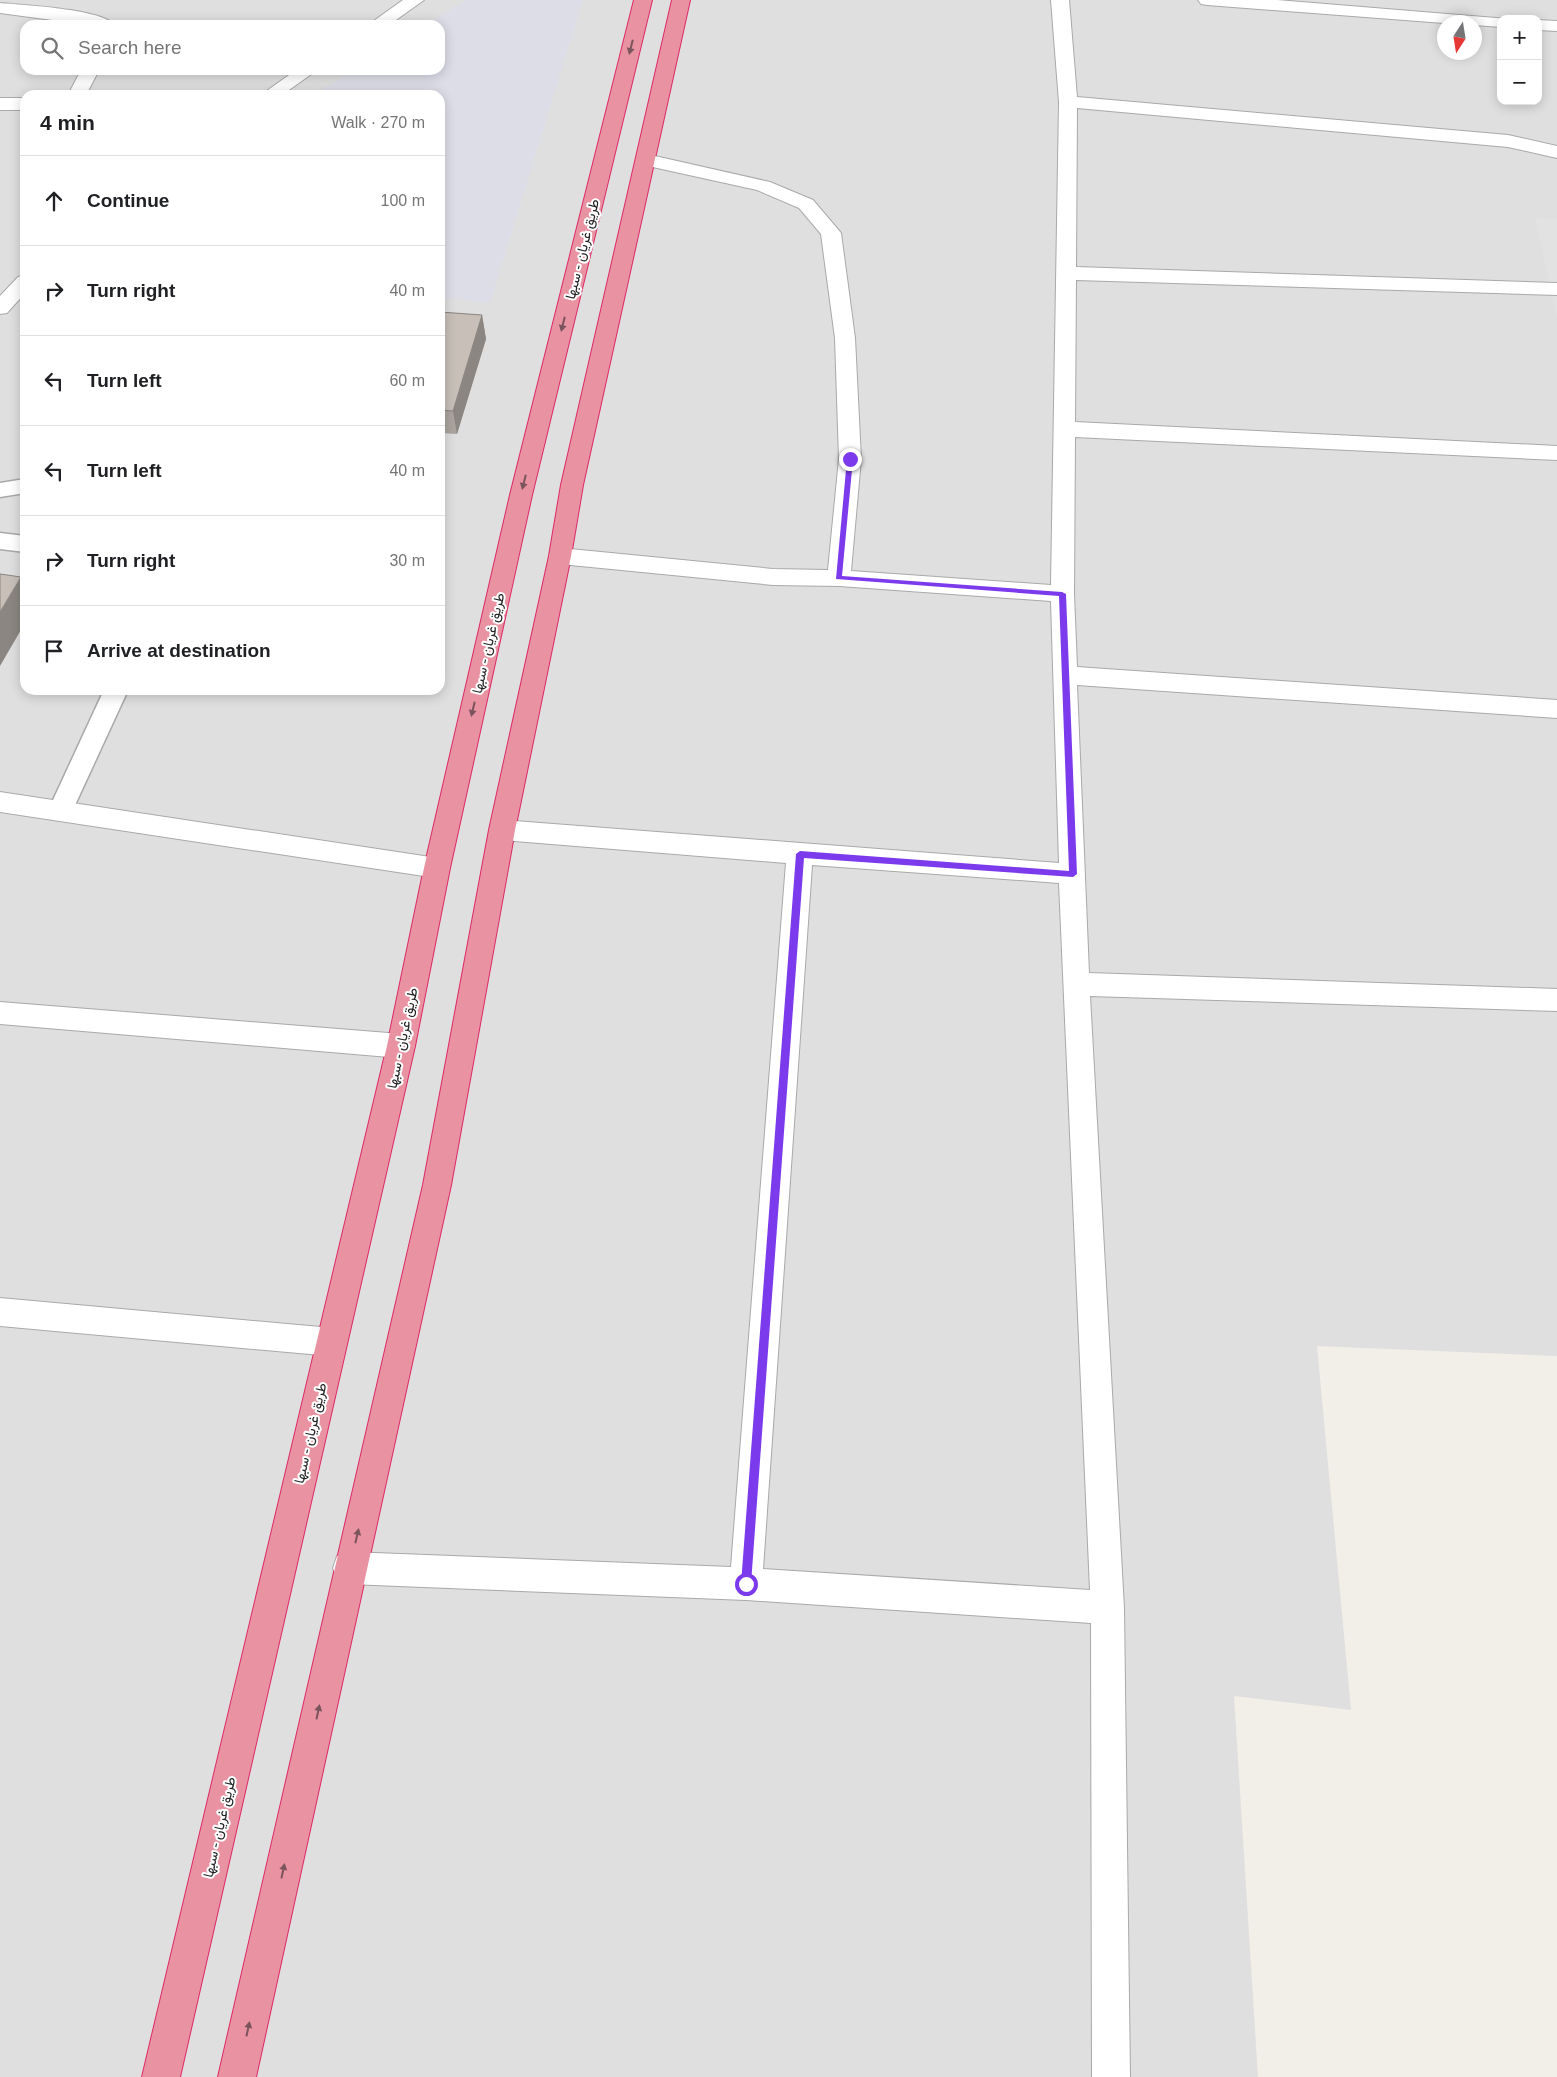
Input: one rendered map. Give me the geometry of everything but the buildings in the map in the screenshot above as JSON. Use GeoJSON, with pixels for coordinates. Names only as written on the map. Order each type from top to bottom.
{"type":"FeatureCollection","features":[{"type":"Feature","properties":{"kind":"highway","name":"طريق غريان - سبها"},"geometry":{"type":"LineString","coordinates":[[161,2077],[401,1046],[437,868],[521,495],[643,0]]}},
{"type":"Feature","properties":{"kind":"highway"},"geometry":{"type":"LineString","coordinates":[[237,2077],[349,1568],[437,1185],[502,830],[560,556],[572,485],[681,0]]}},
{"type":"Feature","properties":{"kind":"street"},"geometry":{"type":"LineString","coordinates":[[385,20],[415,0]]}},
{"type":"Feature","properties":{"kind":"street"},"geometry":{"type":"LineString","coordinates":[[1060,0],[1068,102],[1062,594],[1076,984],[1107,1608],[1111,2077]]}},
{"type":"Feature","properties":{"kind":"street"},"geometry":{"type":"LineString","coordinates":[[1207,0],[1497,22]]}},
{"type":"Feature","properties":{"kind":"street"},"geometry":{"type":"LineString","coordinates":[[0,8],[94,20]]}},
{"type":"Feature","properties":{"kind":"street"},"geometry":{"type":"LineString","coordinates":[[1542,25],[1557,26]]}},
{"type":"Feature","properties":{"kind":"street"},"geometry":{"type":"LineString","coordinates":[[80,90],[87,75]]}},
{"type":"Feature","properties":{"kind":"street"},"geometry":{"type":"LineString","coordinates":[[278,90],[300,75]]}},
{"type":"Feature","properties":{"kind":"street"},"geometry":{"type":"LineString","coordinates":[[1068,102],[1508,141],[1557,152]]}},
{"type":"Feature","properties":{"kind":"street"},"geometry":{"type":"LineString","coordinates":[[0,104],[20,104]]}},
{"type":"Feature","properties":{"kind":"street"},"geometry":{"type":"LineString","coordinates":[[646,160],[763,186],[806,204],[831,234],[845,338],[850,459],[839,578]]}},
{"type":"Feature","properties":{"kind":"street"},"geometry":{"type":"LineString","coordinates":[[1066,273],[1557,289]]}},
{"type":"Feature","properties":{"kind":"street"},"geometry":{"type":"LineString","coordinates":[[0,308],[20,286]]}},
{"type":"Feature","properties":{"kind":"street"},"geometry":{"type":"LineString","coordinates":[[1064,429],[1557,453]]}},
{"type":"Feature","properties":{"kind":"street"},"geometry":{"type":"LineString","coordinates":[[560,556],[774,577],[839,578],[1062,594]]}},
{"type":"Feature","properties":{"kind":"street"},"geometry":{"type":"LineString","coordinates":[[1064,675],[1557,709]]}},
{"type":"Feature","properties":{"kind":"street"},"geometry":{"type":"LineString","coordinates":[[0,802],[437,868]]}},
{"type":"Feature","properties":{"kind":"street"},"geometry":{"type":"LineString","coordinates":[[502,830],[1073,874]]}},
{"type":"Feature","properties":{"kind":"street"},"geometry":{"type":"LineString","coordinates":[[746,1584],[800,854]]}},
{"type":"Feature","properties":{"kind":"street"},"geometry":{"type":"LineString","coordinates":[[1076,984],[1557,1000]]}},
{"type":"Feature","properties":{"kind":"street"},"geometry":{"type":"LineString","coordinates":[[0,1013],[401,1046]]}},
{"type":"Feature","properties":{"kind":"street"},"geometry":{"type":"LineString","coordinates":[[0,1312],[332,1342]]}},
{"type":"Feature","properties":{"kind":"street"},"geometry":{"type":"LineString","coordinates":[[349,1568],[746,1584],[1107,1608]]}},
{"type":"Feature","properties":{"kind":"lane"},"geometry":{"type":"LineString","coordinates":[[0,490],[20,487]]}},
{"type":"Feature","properties":{"kind":"lane"},"geometry":{"type":"LineString","coordinates":[[0,541],[20,543]]}},
{"type":"Feature","properties":{"kind":"lane"},"geometry":{"type":"LineString","coordinates":[[60,811],[114,695]]}},
{"type":"Feature","properties":{"kind":"shaded area"},"geometry":{"type":"Polygon","coordinates":[[[0,0],[1557,0],[1557,1356],[1317,1346],[1351,1710],[1234,1696],[1258,2077],[0,2077],[0,0]]]}},
{"type":"Feature","properties":{"kind":"shaded area"},"geometry":{"type":"Polygon","coordinates":[[[465,0],[583,0],[490,303],[445,298],[445,90],[321,90],[345,75],[445,75],[445,20],[433,20],[465,0]]]}},
{"type":"Feature","properties":{"kind":"shaded area"},"geometry":{"type":"Polygon","coordinates":[[[1535,218],[1557,219],[1557,317],[1535,218]]]}},
{"type":"Feature","properties":{"kind":"route"},"geometry":{"type":"LineString","coordinates":[[746,1584],[800,854],[1073,874],[1062,594],[839,578],[850,459]]}}]}
